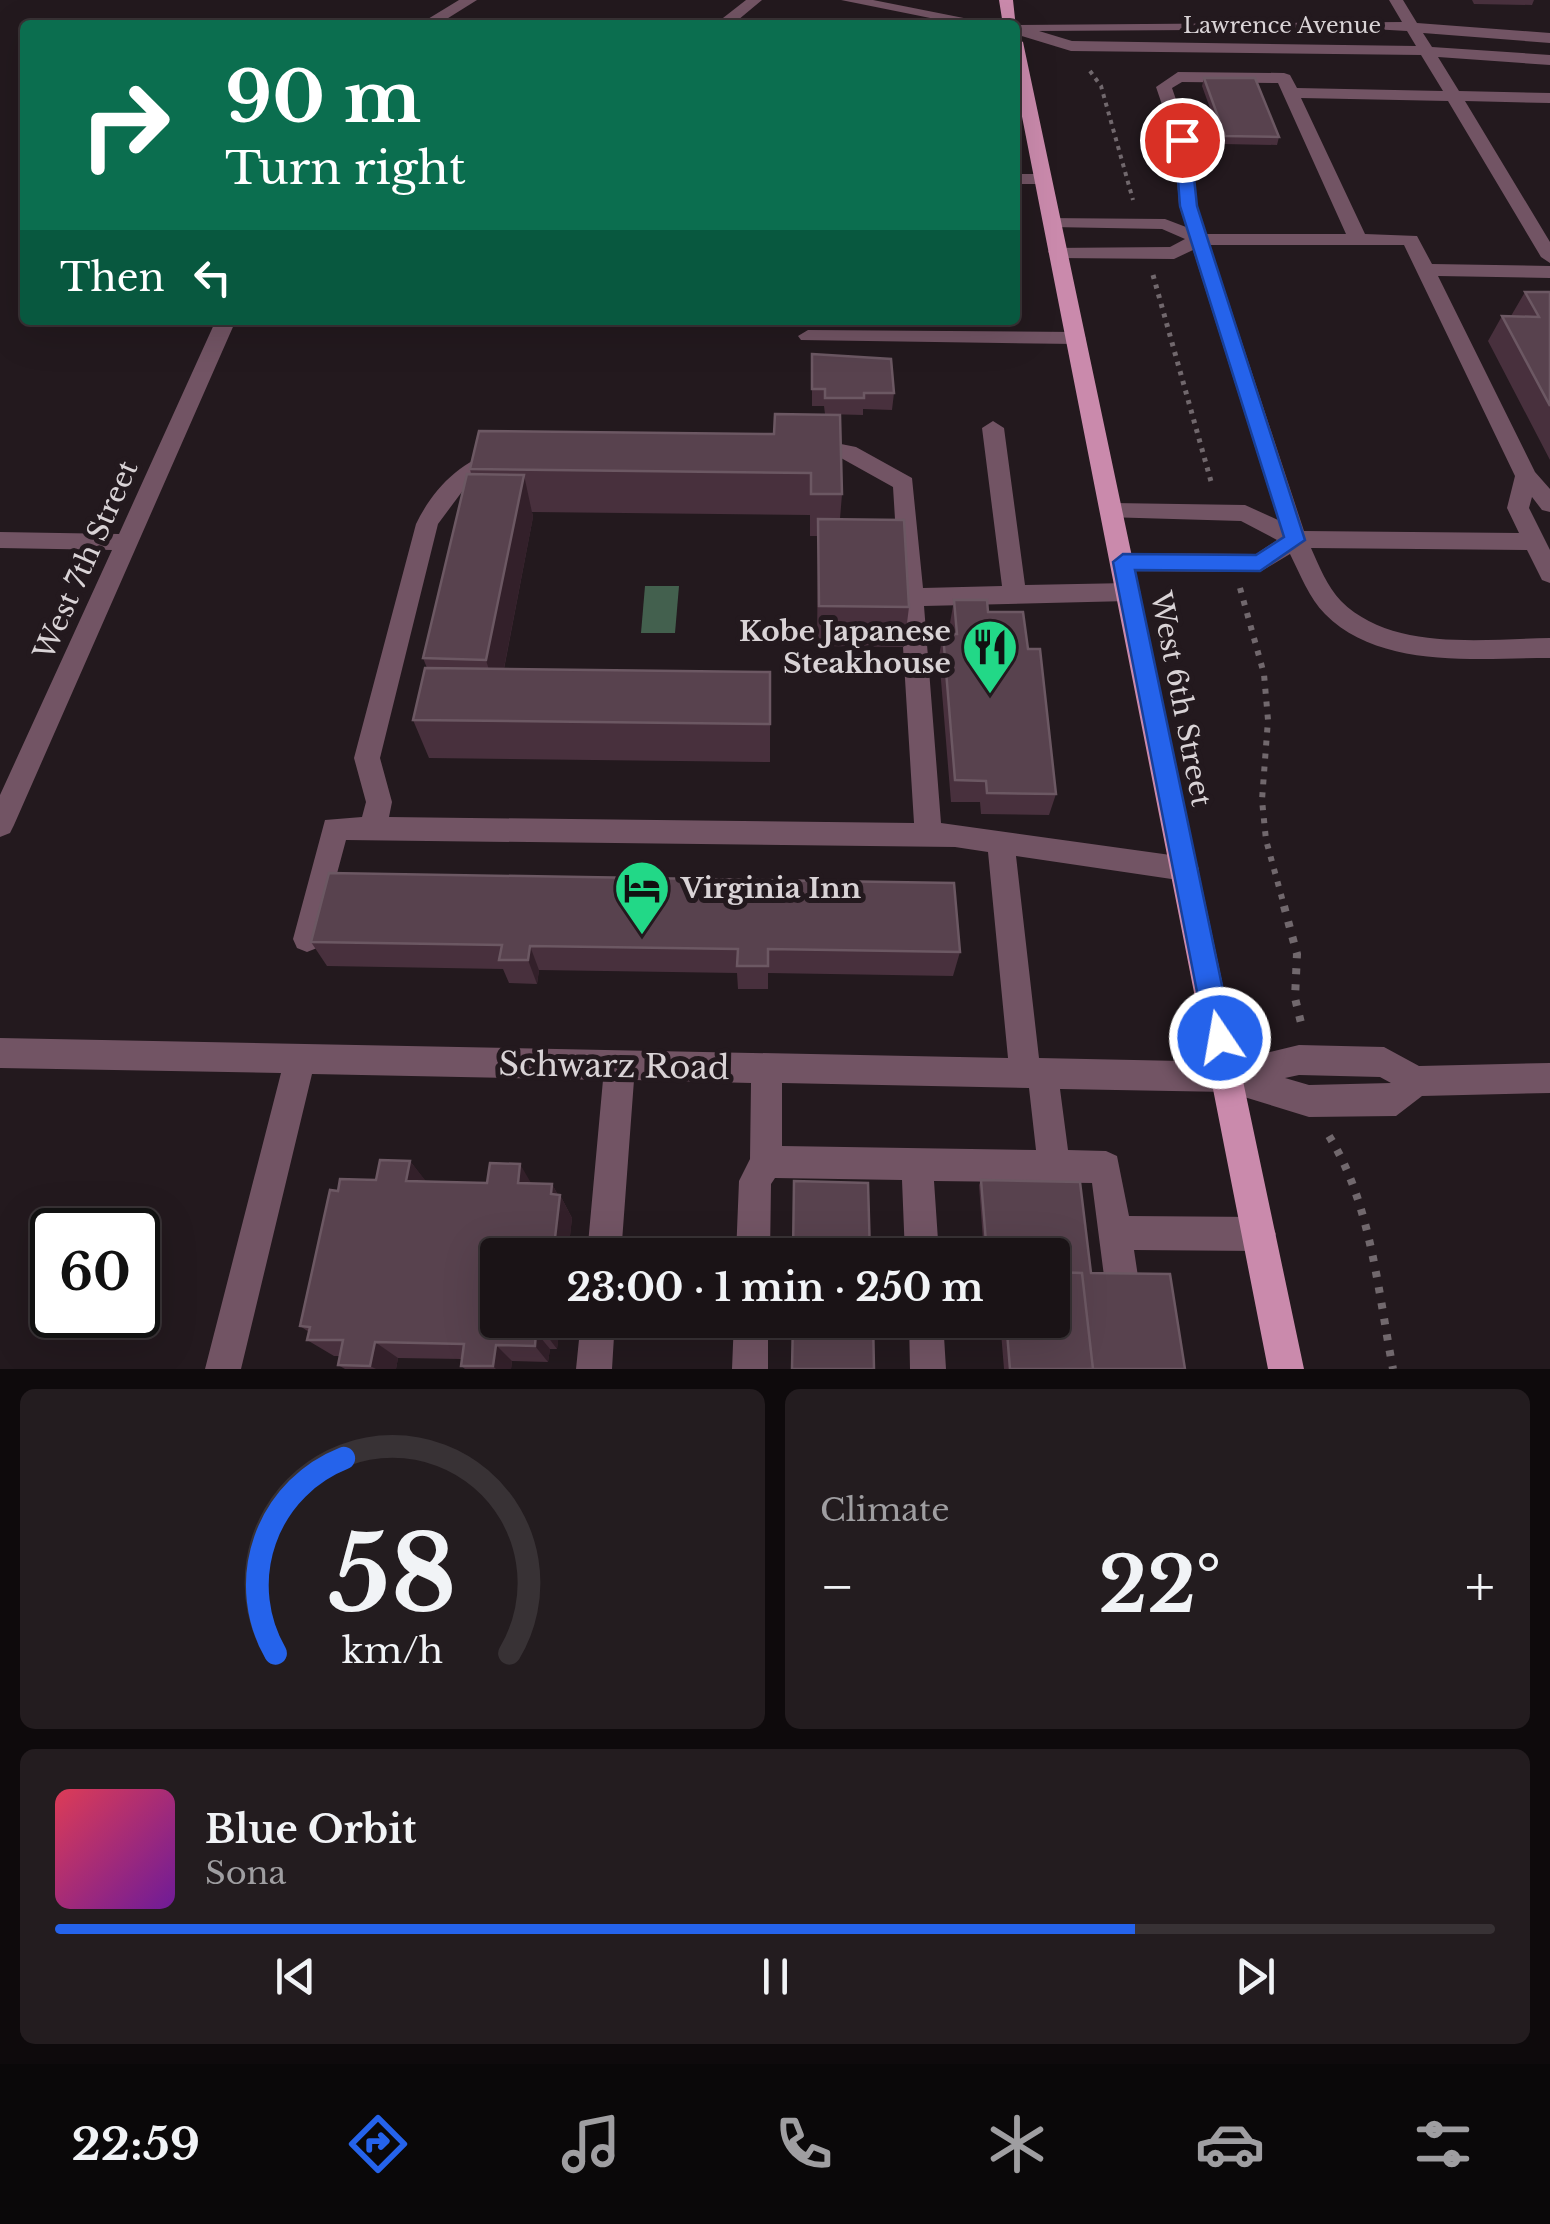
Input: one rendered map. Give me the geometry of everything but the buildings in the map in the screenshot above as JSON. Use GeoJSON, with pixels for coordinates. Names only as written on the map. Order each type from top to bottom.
{"type":"FeatureCollection","features":[{"type":"Feature","properties":{"kind":"main road","name":"West 6th Street"},"geometry":{"type":"LineString","coordinates":[[1020,67],[1286,1369]]}},
{"type":"Feature","properties":{"kind":"street"},"geometry":{"type":"LineString","coordinates":[[435,20],[470,0]]}},
{"type":"Feature","properties":{"kind":"street"},"geometry":{"type":"LineString","coordinates":[[729,20],[755,0]]}},
{"type":"Feature","properties":{"kind":"street"},"geometry":{"type":"LineString","coordinates":[[848,0],[960,20]]}},
{"type":"Feature","properties":{"kind":"street"},"geometry":{"type":"LineString","coordinates":[[1396,0],[1550,257]]}},
{"type":"Feature","properties":{"kind":"street"},"geometry":{"type":"LineString","coordinates":[[855,20],[867,5]]}},
{"type":"Feature","properties":{"kind":"street","name":"Lawrence Avenue"},"geometry":{"type":"LineString","coordinates":[[1020,27],[1411,25],[1550,38]]}},
{"type":"Feature","properties":{"kind":"street","name":"Lawrence Avenue"},"geometry":{"type":"LineString","coordinates":[[1020,29],[1071,46],[1426,50],[1550,60]]}},
{"type":"Feature","properties":{"kind":"street"},"geometry":{"type":"LineString","coordinates":[[1358,240],[1284,78],[1178,77],[1164,87],[1182,140],[1188,206],[1295,540],[1336,612],[1398,640],[1435,648],[1550,648]]}},
{"type":"Feature","properties":{"kind":"street"},"geometry":{"type":"LineString","coordinates":[[1291,93],[1550,98]]}},
{"type":"Feature","properties":{"kind":"street"},"geometry":{"type":"LineString","coordinates":[[1020,179],[1042,179]]}},
{"type":"Feature","properties":{"kind":"street"},"geometry":{"type":"LineString","coordinates":[[1051,222],[1165,224],[1199,238],[1410,240],[1526,476],[1550,504]]}},
{"type":"Feature","properties":{"kind":"street"},"geometry":{"type":"LineString","coordinates":[[1058,252],[1174,253],[1199,238]]}},
{"type":"Feature","properties":{"kind":"street"},"geometry":{"type":"LineString","coordinates":[[1426,270],[1550,272]]}},
{"type":"Feature","properties":{"kind":"street","name":"West 7th Street"},"geometry":{"type":"LineString","coordinates":[[0,824],[224,325]]}},
{"type":"Feature","properties":{"kind":"street"},"geometry":{"type":"LineString","coordinates":[[808,336],[1076,338]]}},
{"type":"Feature","properties":{"kind":"street"},"geometry":{"type":"LineString","coordinates":[[992,428],[1015,596]]}},
{"type":"Feature","properties":{"kind":"street"},"geometry":{"type":"LineString","coordinates":[[791,444],[830,445],[862,457],[904,482],[928,834]]}},
{"type":"Feature","properties":{"kind":"street"},"geometry":{"type":"LineString","coordinates":[[373,828],[380,802],[368,758],[427,524],[437,500],[458,480],[526,446]]}},
{"type":"Feature","properties":{"kind":"street"},"geometry":{"type":"LineString","coordinates":[[1526,476],[1518,508],[1550,574]]}},
{"type":"Feature","properties":{"kind":"street"},"geometry":{"type":"LineString","coordinates":[[1113,511],[1245,512],[1295,540],[1534,542]]}},
{"type":"Feature","properties":{"kind":"street"},"geometry":{"type":"LineString","coordinates":[[0,540],[126,542]]}},
{"type":"Feature","properties":{"kind":"street"},"geometry":{"type":"LineString","coordinates":[[1123,562],[1260,563],[1295,540]]}},
{"type":"Feature","properties":{"kind":"street"},"geometry":{"type":"LineString","coordinates":[[912,598],[1129,592]]}},
{"type":"Feature","properties":{"kind":"street"},"geometry":{"type":"LineString","coordinates":[[306,939],[335,828],[928,834],[1185,869]]}},
{"type":"Feature","properties":{"kind":"street"},"geometry":{"type":"LineString","coordinates":[[1001,842],[1034,1073],[1054,1166]]}},
{"type":"Feature","properties":{"kind":"street","name":"Schwarz Road"},"geometry":{"type":"LineString","coordinates":[[0,1053],[1228,1078],[1309,1101],[1396,1100],[1416,1081],[1550,1078]]}},
{"type":"Feature","properties":{"kind":"street"},"geometry":{"type":"LineString","coordinates":[[224,1369],[300,1060]]}},
{"type":"Feature","properties":{"kind":"street"},"geometry":{"type":"LineString","coordinates":[[605,1238],[620,1066]]}},
{"type":"Feature","properties":{"kind":"street"},"geometry":{"type":"LineString","coordinates":[[753,1238],[755,1181],[766,1162],[767,1068]]}},
{"type":"Feature","properties":{"kind":"street"},"geometry":{"type":"LineString","coordinates":[[766,1162],[1106,1167],[1134,1369]]}},
{"type":"Feature","properties":{"kind":"street"},"geometry":{"type":"LineString","coordinates":[[918,1164],[921,1238]]}},
{"type":"Feature","properties":{"kind":"street"},"geometry":{"type":"LineString","coordinates":[[1115,1233],[1260,1234]]}},
{"type":"Feature","properties":{"kind":"street"},"geometry":{"type":"LineString","coordinates":[[594,1369],[597,1338]]}},
{"type":"Feature","properties":{"kind":"street"},"geometry":{"type":"LineString","coordinates":[[750,1369],[751,1338]]}},
{"type":"Feature","properties":{"kind":"street"},"geometry":{"type":"LineString","coordinates":[[927,1338],[928,1369]]}},
{"type":"Feature","properties":{"kind":"path"},"geometry":{"type":"LineString","coordinates":[[1329,1138],[1352,1182],[1370,1250],[1393,1369]]}},
{"type":"Feature","properties":{"kind":"shaded area"},"geometry":{"type":"Polygon","coordinates":[[[645,586],[679,586],[675,633],[641,633],[645,586]]]}},
{"type":"Feature","properties":{"kind":"place","name":"Kobe Japanese Steakhouse"},"geometry":{"type":"Point","coordinates":[990,696]}},
{"type":"Feature","properties":{"kind":"place","name":"Virginia Inn"},"geometry":{"type":"Point","coordinates":[642,937]}},
{"type":"Feature","properties":{"kind":"route"},"geometry":{"type":"LineString","coordinates":[[1182,140],[1188,206],[1295,540],[1260,563],[1123,562],[1220,1038]]}}]}
